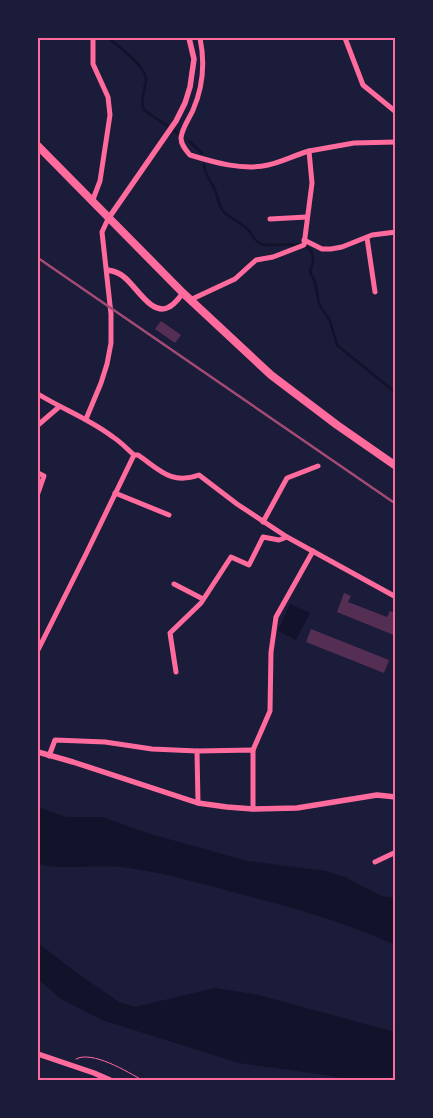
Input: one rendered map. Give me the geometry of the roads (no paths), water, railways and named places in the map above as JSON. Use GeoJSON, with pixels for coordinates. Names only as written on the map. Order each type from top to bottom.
{"type":"FeatureCollection","features":[{"type":"Feature","properties":{"kind":"highway"},"geometry":{"type":"LineString","coordinates":[[38,146],[190,300],[271,375],[336,425],[396,466]]}},
{"type":"Feature","properties":{"kind":"street"},"geometry":{"type":"LineString","coordinates":[[92,202],[100,181],[110,115],[108,97],[93,64],[93,38]]}},
{"type":"Feature","properties":{"kind":"street"},"geometry":{"type":"LineString","coordinates":[[86,420],[101,383],[112,343],[111,314],[102,232],[108,219],[176,121],[185,103],[190,87],[194,59],[189,38]]}},
{"type":"Feature","properties":{"kind":"street"},"geometry":{"type":"LineString","coordinates":[[200,38],[203,59],[202,79],[194,108],[182,133],[181,141],[190,155],[232,165],[254,167],[268,165],[309,151],[354,143],[396,142]]}},
{"type":"Feature","properties":{"kind":"street"},"geometry":{"type":"LineString","coordinates":[[345,38],[363,85],[396,112]]}},
{"type":"Feature","properties":{"kind":"street"},"geometry":{"type":"LineString","coordinates":[[190,300],[235,279],[256,260],[304,245],[312,183],[309,151]]}},
{"type":"Feature","properties":{"kind":"street"},"geometry":{"type":"LineString","coordinates":[[270,219],[307,217]]}},
{"type":"Feature","properties":{"kind":"street"},"geometry":{"type":"LineString","coordinates":[[304,240],[322,249],[342,248],[372,235],[396,232]]}},
{"type":"Feature","properties":{"kind":"street"},"geometry":{"type":"LineString","coordinates":[[367,238],[375,292]]}},
{"type":"Feature","properties":{"kind":"street"},"geometry":{"type":"LineString","coordinates":[[106,270],[114,271],[124,276],[154,307],[168,308],[183,293]]}},
{"type":"Feature","properties":{"kind":"street"},"geometry":{"type":"LineString","coordinates":[[38,394],[86,420],[113,437],[134,455],[138,455],[171,477],[186,479],[199,475],[263,522],[287,537],[396,597]]}},
{"type":"Feature","properties":{"kind":"street"},"geometry":{"type":"LineString","coordinates":[[38,425],[59,407]]}},
{"type":"Feature","properties":{"kind":"street"},"geometry":{"type":"LineString","coordinates":[[38,650],[134,455]]}},
{"type":"Feature","properties":{"kind":"street"},"geometry":{"type":"LineString","coordinates":[[263,522],[287,478],[318,466]]}},
{"type":"Feature","properties":{"kind":"street"},"geometry":{"type":"LineString","coordinates":[[38,473],[44,476],[38,493]]}},
{"type":"Feature","properties":{"kind":"street"},"geometry":{"type":"LineString","coordinates":[[115,493],[169,515]]}},
{"type":"Feature","properties":{"kind":"street"},"geometry":{"type":"LineString","coordinates":[[176,672],[170,633],[203,600],[232,557],[249,565],[263,537],[280,540],[287,537]]}},
{"type":"Feature","properties":{"kind":"street"},"geometry":{"type":"LineString","coordinates":[[253,809],[253,750],[270,711],[271,652],[276,617],[313,551]]}},
{"type":"Feature","properties":{"kind":"street"},"geometry":{"type":"LineString","coordinates":[[174,584],[203,600]]}},
{"type":"Feature","properties":{"kind":"street"},"geometry":{"type":"LineString","coordinates":[[50,756],[54,740],[105,742],[152,749],[253,750]]}},
{"type":"Feature","properties":{"kind":"street"},"geometry":{"type":"LineString","coordinates":[[197,750],[198,803]]}},
{"type":"Feature","properties":{"kind":"street"},"geometry":{"type":"LineString","coordinates":[[38,752],[198,803],[253,809],[297,808],[377,796],[396,797]]}},
{"type":"Feature","properties":{"kind":"street"},"geometry":{"type":"LineString","coordinates":[[374,862],[396,852]]}},
{"type":"Feature","properties":{"kind":"street"},"geometry":{"type":"LineString","coordinates":[[38,1054],[110,1080]]}},
{"type":"Feature","properties":{"kind":"waterway"},"geometry":{"type":"LineString","coordinates":[[108,38],[142,69],[146,80],[142,103],[144,110],[179,134]]}},
{"type":"Feature","properties":{"kind":"waterway"},"geometry":{"type":"LineString","coordinates":[[189,141],[202,153]]}},
{"type":"Feature","properties":{"kind":"waterway"},"geometry":{"type":"LineString","coordinates":[[204,165],[221,209],[245,227],[257,242],[269,245],[298,245],[306,247],[311,251],[313,260],[310,272],[315,282],[319,304],[330,321],[337,345],[396,393]]}},
{"type":"Feature","properties":{"kind":"railway"},"geometry":{"type":"LineString","coordinates":[[38,258],[396,504]]}}]}
